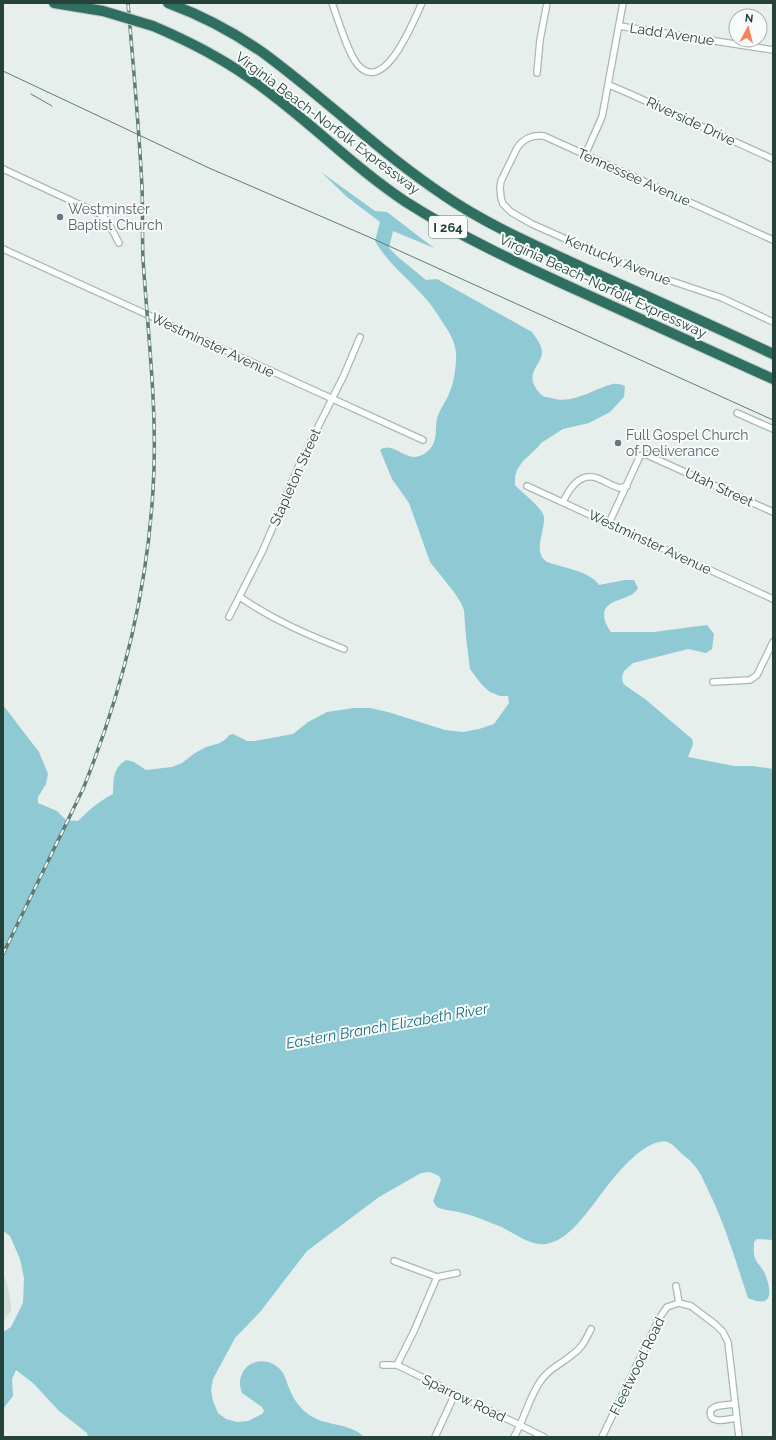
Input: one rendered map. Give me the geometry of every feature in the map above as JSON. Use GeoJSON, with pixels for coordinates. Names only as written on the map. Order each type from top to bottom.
{"type":"FeatureCollection","features":[{"type":"Feature","properties":{"kind":"highway","name":"Virginia Beach-Norfolk Expressway"},"geometry":{"type":"LineString","coordinates":[[54,3],[103,11],[153,26],[186,40],[248,77],[378,181],[405,201],[440,222],[508,258],[773,379]]}},
{"type":"Feature","properties":{"kind":"highway","name":"Virginia Beach-Norfolk Expressway"},"geometry":{"type":"LineString","coordinates":[[168,3],[211,22],[262,52],[395,160],[430,186],[464,208],[489,222],[561,257],[773,354]]}},
{"type":"Feature","properties":{"kind":"street"},"geometry":{"type":"LineString","coordinates":[[332,3],[351,53],[357,64],[361,68],[370,72],[384,68],[396,54],[422,3]]}},
{"type":"Feature","properties":{"kind":"street"},"geometry":{"type":"LineString","coordinates":[[537,73],[540,40],[547,3]]}},
{"type":"Feature","properties":{"kind":"street"},"geometry":{"type":"LineString","coordinates":[[585,154],[599,125],[609,85],[623,3]]}},
{"type":"Feature","properties":{"kind":"street","name":"Ladd Avenue"},"geometry":{"type":"LineString","coordinates":[[619,26],[773,50]]}},
{"type":"Feature","properties":{"kind":"street","name":"Riverside Drive"},"geometry":{"type":"LineString","coordinates":[[609,85],[773,159]]}},
{"type":"Feature","properties":{"kind":"street","name":"Tennessee Avenue"},"geometry":{"type":"LineString","coordinates":[[507,168],[520,143],[531,136],[544,136],[773,240]]}},
{"type":"Feature","properties":{"kind":"street","name":"Kentucky Avenue"},"geometry":{"type":"LineString","coordinates":[[507,168],[501,181],[501,198],[507,209],[520,217],[586,248],[654,275],[722,298],[773,322]]}},
{"type":"Feature","properties":{"kind":"street"},"geometry":{"type":"LineString","coordinates":[[3,169],[102,215],[108,222],[119,242]]}},
{"type":"Feature","properties":{"kind":"street","name":"Westminster Avenue"},"geometry":{"type":"LineString","coordinates":[[3,249],[423,440]]}},
{"type":"Feature","properties":{"kind":"street","name":"Stapleton Street"},"geometry":{"type":"LineString","coordinates":[[229,617],[263,550],[300,463],[344,375],[360,336]]}},
{"type":"Feature","properties":{"kind":"street"},"geometry":{"type":"LineString","coordinates":[[737,413],[773,429]]}},
{"type":"Feature","properties":{"kind":"street","name":"Utah Street"},"geometry":{"type":"LineString","coordinates":[[627,486],[640,456],[645,454],[773,512]]}},
{"type":"Feature","properties":{"kind":"street"},"geometry":{"type":"LineString","coordinates":[[563,502],[566,494],[574,484],[585,477],[596,478],[620,488],[627,486]]}},
{"type":"Feature","properties":{"kind":"street","name":"Westminster Avenue"},"geometry":{"type":"LineString","coordinates":[[527,486],[773,599]]}},
{"type":"Feature","properties":{"kind":"street"},"geometry":{"type":"LineString","coordinates":[[609,523],[627,486]]}},
{"type":"Feature","properties":{"kind":"street"},"geometry":{"type":"LineString","coordinates":[[240,597],[280,622],[344,649]]}},
{"type":"Feature","properties":{"kind":"street"},"geometry":{"type":"LineString","coordinates":[[713,682],[750,680],[754,678],[757,675],[773,642]]}},
{"type":"Feature","properties":{"kind":"street"},"geometry":{"type":"LineString","coordinates":[[394,1261],[438,1277],[457,1272]]}},
{"type":"Feature","properties":{"kind":"street"},"geometry":{"type":"LineString","coordinates":[[397,1365],[438,1277]]}},
{"type":"Feature","properties":{"kind":"street"},"geometry":{"type":"LineString","coordinates":[[676,1286],[679,1303],[692,1306],[716,1325],[723,1332],[728,1342],[738,1437]]}},
{"type":"Feature","properties":{"kind":"street","name":"Fleetwood Road"},"geometry":{"type":"LineString","coordinates":[[602,1437],[660,1317],[667,1307],[679,1303]]}},
{"type":"Feature","properties":{"kind":"street"},"geometry":{"type":"LineString","coordinates":[[514,1437],[542,1378],[551,1369],[574,1354],[586,1340],[591,1329]]}},
{"type":"Feature","properties":{"kind":"street","name":"Sparrow Road"},"geometry":{"type":"LineString","coordinates":[[383,1365],[397,1365],[544,1437]]}},
{"type":"Feature","properties":{"kind":"street"},"geometry":{"type":"LineString","coordinates":[[435,1437],[455,1394]]}},
{"type":"Feature","properties":{"kind":"street"},"geometry":{"type":"LineString","coordinates":[[734,1404],[716,1406],[710,1411],[710,1414],[712,1419],[716,1420],[736,1418]]}},
{"type":"Feature","properties":{"kind":"shaded area"},"geometry":{"type":"Polygon","coordinates":[[[3,1272],[7,1283],[11,1311],[3,1321],[3,1272]]]}},
{"type":"Feature","properties":{"kind":"water","name":"Eastern Branch Elizabeth River"},"geometry":{"type":"Polygon","coordinates":[[[321,172],[375,211],[387,212],[434,248],[393,231],[389,248],[426,280],[437,279],[532,332],[542,351],[542,356],[535,369],[532,379],[539,393],[559,400],[583,396],[613,384],[625,386],[624,397],[610,412],[589,423],[563,429],[541,443],[523,461],[517,470],[515,485],[543,513],[544,523],[540,541],[540,553],[547,562],[583,573],[595,580],[599,585],[625,580],[634,580],[638,588],[630,596],[614,602],[606,609],[604,614],[605,619],[611,632],[654,632],[707,625],[714,634],[712,649],[706,653],[688,649],[633,663],[624,671],[622,677],[623,683],[626,686],[645,699],[692,739],[693,744],[688,757],[734,766],[753,766],[773,769],[773,1240],[757,1239],[754,1242],[754,1256],[764,1272],[769,1287],[769,1292],[766,1300],[756,1301],[748,1298],[725,1230],[702,1176],[690,1161],[668,1142],[662,1141],[642,1150],[616,1175],[581,1220],[570,1231],[557,1240],[544,1244],[532,1243],[502,1227],[459,1212],[437,1207],[433,1201],[441,1180],[439,1176],[430,1172],[421,1173],[379,1197],[307,1251],[260,1312],[235,1338],[213,1379],[211,1390],[213,1401],[218,1413],[226,1419],[237,1422],[248,1421],[262,1414],[264,1411],[262,1407],[242,1393],[240,1378],[244,1370],[253,1363],[264,1361],[269,1362],[279,1368],[283,1373],[295,1400],[308,1414],[322,1421],[352,1429],[364,1437],[88,1437],[87,1433],[59,1411],[33,1383],[16,1370],[12,1379],[13,1396],[3,1409],[3,1332],[11,1327],[23,1303],[24,1278],[20,1259],[10,1236],[3,1231],[3,705],[39,752],[48,774],[46,784],[38,797],[38,803],[57,811],[66,820],[78,821],[94,806],[113,794],[116,771],[121,763],[126,760],[134,762],[146,770],[172,767],[182,763],[206,747],[220,743],[229,735],[233,734],[247,741],[255,741],[293,734],[308,722],[327,712],[354,708],[370,708],[388,712],[445,730],[463,732],[494,724],[509,703],[508,696],[500,696],[490,692],[482,685],[470,669],[464,610],[454,592],[430,562],[409,503],[392,479],[380,450],[391,448],[408,456],[415,457],[422,455],[432,446],[435,437],[437,418],[449,394],[454,377],[456,350],[453,340],[447,328],[429,303],[393,265],[375,241],[380,222],[347,197],[321,172]]]}},
{"type":"Feature","properties":{"kind":"tram line"},"geometry":{"type":"LineString","coordinates":[[3,71],[209,168],[369,237],[773,420]]}},
{"type":"Feature","properties":{"kind":"tram line"},"geometry":{"type":"LineString","coordinates":[[31,94],[52,106]]}},
{"type":"Feature","properties":{"kind":"railway"},"geometry":{"type":"LineString","coordinates":[[3,954],[83,789],[97,753],[109,717],[130,642],[145,567],[153,490],[154,432],[152,374],[143,259],[141,164],[128,3]]}},
{"type":"Feature","properties":{"kind":"place","name":"Westminster Baptist Church"},"geometry":{"type":"Point","coordinates":[60,217]}},
{"type":"Feature","properties":{"kind":"place","name":"Full Gospel Church of Deliverance"},"geometry":{"type":"Point","coordinates":[618,443]}}]}
